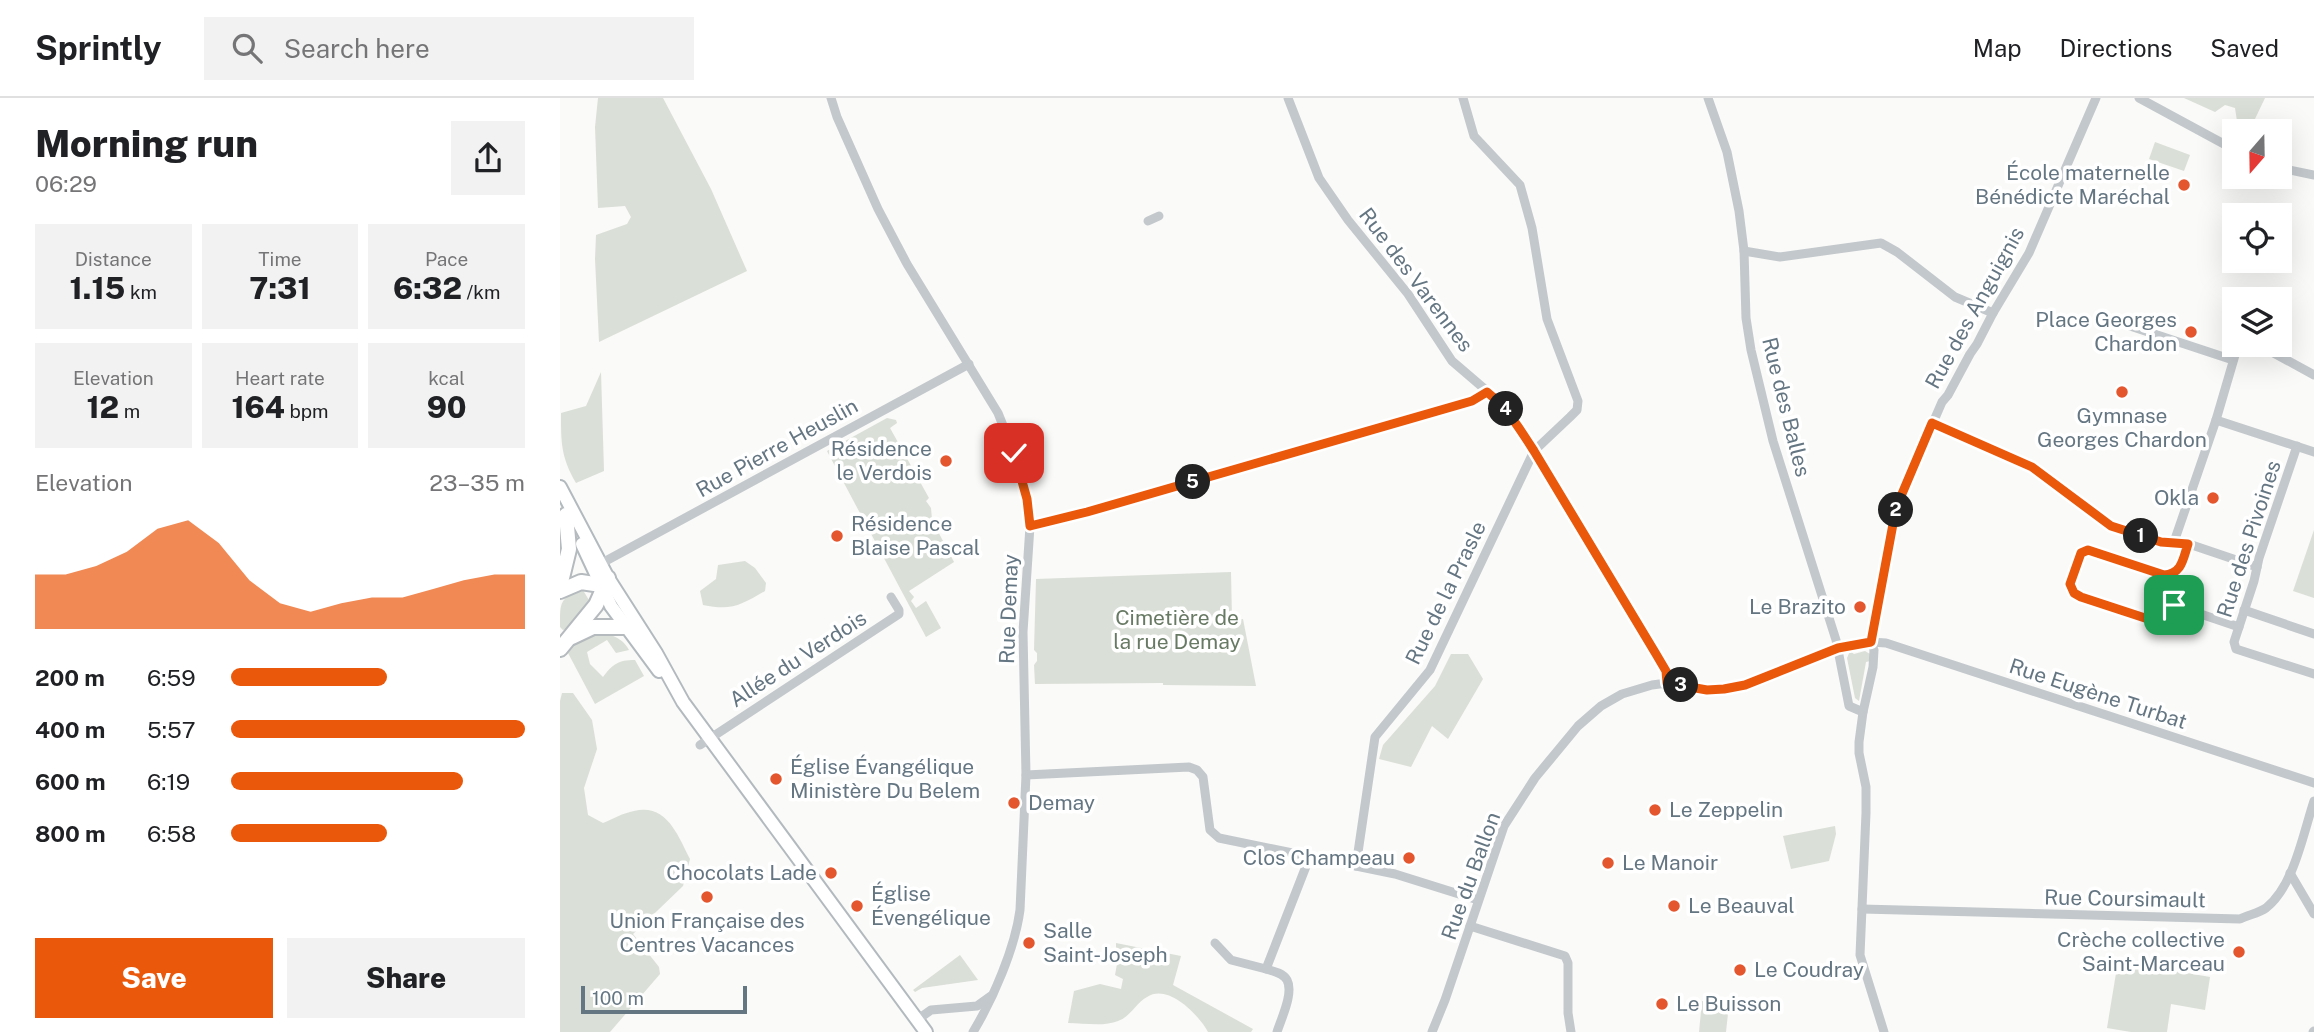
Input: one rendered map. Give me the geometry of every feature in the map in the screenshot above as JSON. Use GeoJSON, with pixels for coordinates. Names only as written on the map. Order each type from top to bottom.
{"type":"FeatureCollection","features":[{"type":"Feature","properties":{"kind":"main road"},"geometry":{"type":"LineString","coordinates":[[560,487],[602,564],[604,585],[596,605],[563,641]]}},
{"type":"Feature","properties":{"kind":"main road"},"geometry":{"type":"LineString","coordinates":[[563,510],[625,627],[683,702]]}},
{"type":"Feature","properties":{"kind":"main road"},"geometry":{"type":"LineString","coordinates":[[560,589],[569,549],[563,510]]}},
{"type":"Feature","properties":{"kind":"main road"},"geometry":{"type":"LineString","coordinates":[[560,589],[580,582],[604,585],[613,595],[650,653],[663,666],[705,742],[810,876],[926,1032]]}},
{"type":"Feature","properties":{"kind":"main road"},"geometry":{"type":"LineString","coordinates":[[563,641],[593,627],[625,627]]}},
{"type":"Feature","properties":{"kind":"street","name":"Rue Demay"},"geometry":{"type":"LineString","coordinates":[[831,98],[878,209],[907,264],[998,413],[1014,453],[1027,499],[1030,526],[1023,632],[1026,775],[1017,929],[990,1003],[975,1029]]}},
{"type":"Feature","properties":{"kind":"street","name":"Rue des Varennes"},"geometry":{"type":"LineString","coordinates":[[1288,98],[1319,178],[1354,229],[1408,294],[1452,361],[1500,403],[1516,422],[1666,671],[1667,683]]}},
{"type":"Feature","properties":{"kind":"street"},"geometry":{"type":"LineString","coordinates":[[1463,98],[1474,136],[1520,185],[1532,228],[1547,319],[1578,401],[1577,410],[1534,451]]}},
{"type":"Feature","properties":{"kind":"street","name":"Rue des Balles"},"geometry":{"type":"LineString","coordinates":[[1708,98],[1727,152],[1739,211],[1744,251],[1746,318],[1770,428],[1838,648],[1849,706],[1863,712]]}},
{"type":"Feature","properties":{"kind":"street","name":"Rue des Anguignis"},"geometry":{"type":"LineString","coordinates":[[1884,1032],[1860,956],[1866,787],[1859,753],[1863,712],[1873,667],[1874,650],[1871,642],[1896,508],[1942,402],[2029,253],[2096,98]]}},
{"type":"Feature","properties":{"kind":"street"},"geometry":{"type":"LineString","coordinates":[[2139,98],[2222,143]]}},
{"type":"Feature","properties":{"kind":"street"},"geometry":{"type":"LineString","coordinates":[[2292,171],[2314,176]]}},
{"type":"Feature","properties":{"kind":"street"},"geometry":{"type":"LineString","coordinates":[[1148,221],[1159,216]]}},
{"type":"Feature","properties":{"kind":"street"},"geometry":{"type":"LineString","coordinates":[[1744,251],[1780,257],[1881,243],[1897,252],[1955,297],[1993,313]]}},
{"type":"Feature","properties":{"kind":"street"},"geometry":{"type":"LineString","coordinates":[[2127,325],[2234,360]]}},
{"type":"Feature","properties":{"kind":"street"},"geometry":{"type":"LineString","coordinates":[[2174,542],[2235,357]]}},
{"type":"Feature","properties":{"kind":"street"},"geometry":{"type":"LineString","coordinates":[[2282,357],[2314,374]]}},
{"type":"Feature","properties":{"kind":"street","name":"Rue Pierre Heuslin"},"geometry":{"type":"LineString","coordinates":[[602,564],[969,364]]}},
{"type":"Feature","properties":{"kind":"street"},"geometry":{"type":"LineString","coordinates":[[1030,526],[1472,401],[1487,392]]}},
{"type":"Feature","properties":{"kind":"street"},"geometry":{"type":"LineString","coordinates":[[2216,420],[2314,452]]}},
{"type":"Feature","properties":{"kind":"street"},"geometry":{"type":"LineString","coordinates":[[1932,423],[2032,467],[2111,526],[2161,542],[2188,544],[2257,567]]}},
{"type":"Feature","properties":{"kind":"street","name":"Rue des Pivoines"},"geometry":{"type":"LineString","coordinates":[[2297,446],[2234,642],[2236,649],[2314,674]]}},
{"type":"Feature","properties":{"kind":"street","name":"Rue de la Prasle"},"geometry":{"type":"LineString","coordinates":[[1356,866],[1375,737],[1430,670],[1534,451]]}},
{"type":"Feature","properties":{"kind":"street"},"geometry":{"type":"LineString","coordinates":[[2188,544],[2180,567],[2172,575],[2164,575],[2088,550],[2081,553],[2070,584],[2071,589],[2081,597],[2148,619],[2154,618],[2168,605],[2174,605],[2239,627]]}},
{"type":"Feature","properties":{"kind":"street","name":"Allée du Verdois"},"geometry":{"type":"LineString","coordinates":[[705,742],[899,614],[891,597]]}},
{"type":"Feature","properties":{"kind":"street"},"geometry":{"type":"LineString","coordinates":[[2244,610],[2314,634]]}},
{"type":"Feature","properties":{"kind":"street","name":"Rue du Ballon"},"geometry":{"type":"LineString","coordinates":[[1432,1032],[1504,826],[1535,778],[1578,726],[1601,706],[1622,694],[1652,685],[1667,683],[1707,690],[1745,685],[1838,648],[1871,642]]}},
{"type":"Feature","properties":{"kind":"street","name":"Rue Eugène Turbat"},"geometry":{"type":"LineString","coordinates":[[1871,642],[1895,645],[2314,783]]}},
{"type":"Feature","properties":{"kind":"street"},"geometry":{"type":"LineString","coordinates":[[1026,775],[1189,766],[1203,777],[1210,830],[1219,838],[1395,874],[1478,900]]}},
{"type":"Feature","properties":{"kind":"street","name":"Rue Coursimault"},"geometry":{"type":"LineString","coordinates":[[1862,909],[2240,919],[2264,910],[2281,893],[2314,802]]}},
{"type":"Feature","properties":{"kind":"street"},"geometry":{"type":"LineString","coordinates":[[1266,969],[1310,856]]}},
{"type":"Feature","properties":{"kind":"street"},"geometry":{"type":"LineString","coordinates":[[2290,873],[2314,914]]}},
{"type":"Feature","properties":{"kind":"street"},"geometry":{"type":"LineString","coordinates":[[1470,926],[1565,956],[1568,963],[1568,1013],[1571,1032]]}},
{"type":"Feature","properties":{"kind":"street"},"geometry":{"type":"LineString","coordinates":[[1215,943],[1231,960],[1282,974],[1288,981],[1290,990],[1277,1032]]}},
{"type":"Feature","properties":{"kind":"street"},"geometry":{"type":"LineString","coordinates":[[917,1020],[931,1010],[973,1007],[991,996]]}},
{"type":"Feature","properties":{"kind":"street","name":"Rue Demay"},"geometry":{"type":"LineString","coordinates":[[973,1007],[978,1017],[975,1029]]}},
{"type":"Feature","properties":{"kind":"green space"},"geometry":{"type":"Polygon","coordinates":[[[598,98],[663,98],[711,189],[747,271],[599,342],[596,235],[627,224],[631,217],[625,206],[598,208],[595,127],[598,98]]]}},
{"type":"Feature","properties":{"kind":"green space"},"geometry":{"type":"Polygon","coordinates":[[[2184,98],[2265,98],[2255,119],[2237,119],[2235,108],[2225,105],[2215,112],[2184,98]]]}},
{"type":"Feature","properties":{"kind":"green space"},"geometry":{"type":"Polygon","coordinates":[[[2155,142],[2190,155],[2184,171],[2149,159],[2155,142]]]}},
{"type":"Feature","properties":{"kind":"green space"},"geometry":{"type":"Polygon","coordinates":[[[601,372],[604,471],[576,483],[563,450],[561,413],[586,406],[601,372]]]}},
{"type":"Feature","properties":{"kind":"green space"},"geometry":{"type":"Polygon","coordinates":[[[887,418],[896,420],[897,423],[890,428],[929,498],[926,501],[931,508],[932,520],[954,562],[909,591],[914,597],[911,601],[916,608],[926,601],[941,628],[926,637],[827,451],[887,418]]]}},
{"type":"Feature","properties":{"kind":"green space"},"geometry":{"type":"Polygon","coordinates":[[[2314,530],[2314,598],[2293,591],[2314,530]]]}},
{"type":"Feature","properties":{"kind":"green space"},"geometry":{"type":"Polygon","coordinates":[[[745,561],[755,568],[766,583],[765,591],[736,606],[703,605],[700,591],[716,579],[718,565],[745,561]]]}},
{"type":"Feature","properties":{"kind":"green space","name":"Cimetière de la rue Demay"},"geometry":{"type":"Polygon","coordinates":[[[1231,572],[1232,620],[1243,619],[1256,686],[1163,683],[1035,684],[1036,579],[1231,572]]]}},
{"type":"Feature","properties":{"kind":"green space"},"geometry":{"type":"Polygon","coordinates":[[[581,587],[592,605],[563,630],[560,627],[560,611],[563,602],[581,587]]]}},
{"type":"Feature","properties":{"kind":"green space"},"geometry":{"type":"Polygon","coordinates":[[[590,632],[617,638],[629,650],[616,653],[607,640],[587,652],[590,664],[603,677],[616,664],[635,660],[644,676],[595,704],[568,653],[574,644],[590,632]]]}},
{"type":"Feature","properties":{"kind":"green space"},"geometry":{"type":"Polygon","coordinates":[[[1850,651],[1854,654],[1865,651],[1870,654],[1859,701],[1855,698],[1847,658],[1850,651]]]}},
{"type":"Feature","properties":{"kind":"green space"},"geometry":{"type":"Polygon","coordinates":[[[1451,654],[1468,654],[1483,679],[1448,739],[1432,726],[1411,767],[1379,759],[1383,745],[1435,686],[1451,654]]]}},
{"type":"Feature","properties":{"kind":"green space"},"geometry":{"type":"Polygon","coordinates":[[[562,693],[573,693],[592,720],[597,749],[584,788],[588,815],[603,823],[634,811],[655,812],[670,823],[690,859],[683,886],[633,934],[659,967],[660,974],[610,1032],[560,1032],[562,693]]]}},
{"type":"Feature","properties":{"kind":"green space"},"geometry":{"type":"Polygon","coordinates":[[[1835,826],[1836,834],[1829,861],[1791,869],[1783,836],[1835,826]]]}},
{"type":"Feature","properties":{"kind":"green space"},"geometry":{"type":"Polygon","coordinates":[[[1116,943],[1181,956],[1173,985],[1253,1029],[1251,1032],[1208,1032],[1198,1017],[1182,1003],[1164,994],[1147,997],[1126,1016],[1112,1023],[1068,1023],[1074,991],[1100,984],[1121,989],[1123,979],[1115,975],[1119,953],[1116,943]]]}},
{"type":"Feature","properties":{"kind":"green space"},"geometry":{"type":"Polygon","coordinates":[[[960,955],[978,980],[922,988],[915,992],[913,990],[960,955]]]}},
{"type":"Feature","properties":{"kind":"green space"},"geometry":{"type":"Polygon","coordinates":[[[2118,961],[2210,977],[2205,1010],[2171,1004],[2167,1032],[2131,1032],[2107,1028],[2118,961]]]}},
{"type":"Feature","properties":{"kind":"green space"},"geometry":{"type":"Polygon","coordinates":[[[1702,1001],[1729,1004],[1726,1032],[1699,1032],[1702,1001]]]}},
{"type":"Feature","properties":{"kind":"place","name":"École maternelle Bénédicte Maréchal"},"geometry":{"type":"Point","coordinates":[2184,185]}},
{"type":"Feature","properties":{"kind":"place","name":"Place Georges Chardon"},"geometry":{"type":"Point","coordinates":[2191,332]}},
{"type":"Feature","properties":{"kind":"place","name":"Gymnase Georges Chardon"},"geometry":{"type":"Point","coordinates":[2122,392]}},
{"type":"Feature","properties":{"kind":"place","name":"Résidence le Verdois"},"geometry":{"type":"Point","coordinates":[946,461]}},
{"type":"Feature","properties":{"kind":"place","name":"Okla"},"geometry":{"type":"Point","coordinates":[2213,498]}},
{"type":"Feature","properties":{"kind":"place","name":"Résidence Blaise Pascal"},"geometry":{"type":"Point","coordinates":[837,536]}},
{"type":"Feature","properties":{"kind":"place","name":"Le Brazito"},"geometry":{"type":"Point","coordinates":[1860,607]}},
{"type":"Feature","properties":{"kind":"place","name":"Église Évangélique Ministère Du Belem"},"geometry":{"type":"Point","coordinates":[776,779]}},
{"type":"Feature","properties":{"kind":"place","name":"Demay"},"geometry":{"type":"Point","coordinates":[1014,803]}},
{"type":"Feature","properties":{"kind":"place","name":"Le Zeppelin"},"geometry":{"type":"Point","coordinates":[1655,810]}},
{"type":"Feature","properties":{"kind":"place","name":"Clos Champeau"},"geometry":{"type":"Point","coordinates":[1409,858]}},
{"type":"Feature","properties":{"kind":"place","name":"Le Manoir"},"geometry":{"type":"Point","coordinates":[1608,863]}},
{"type":"Feature","properties":{"kind":"place","name":"Chocolats Lade"},"geometry":{"type":"Point","coordinates":[831,873]}},
{"type":"Feature","properties":{"kind":"place","name":"Union Française des Centres Vacances"},"geometry":{"type":"Point","coordinates":[707,897]}},
{"type":"Feature","properties":{"kind":"place","name":"Église Évengélique"},"geometry":{"type":"Point","coordinates":[857,906]}},
{"type":"Feature","properties":{"kind":"place","name":"Le Beauval"},"geometry":{"type":"Point","coordinates":[1674,906]}},
{"type":"Feature","properties":{"kind":"place","name":"Salle Saint-Joseph"},"geometry":{"type":"Point","coordinates":[1029,943]}},
{"type":"Feature","properties":{"kind":"place","name":"Crèche collective Saint-Marceau"},"geometry":{"type":"Point","coordinates":[2239,952]}},
{"type":"Feature","properties":{"kind":"place","name":"Le Coudray"},"geometry":{"type":"Point","coordinates":[1740,970]}},
{"type":"Feature","properties":{"kind":"place","name":"Le Buisson"},"geometry":{"type":"Point","coordinates":[1662,1004]}},
{"type":"Feature","properties":{"kind":"route"},"geometry":{"type":"LineString","coordinates":[[1014,453],[1027,499],[1030,526],[1472,401],[1487,392],[1516,422],[1534,451],[1666,671],[1667,683],[1707,690],[1745,685],[1838,648],[1871,642],[1896,508],[1932,423],[2032,467],[2111,526],[2161,542],[2188,544],[2180,567],[2172,575],[2164,575],[2088,550],[2081,553],[2070,584],[2074,593],[2081,597],[2148,619],[2157,616],[2168,605],[2174,605]]}}]}
